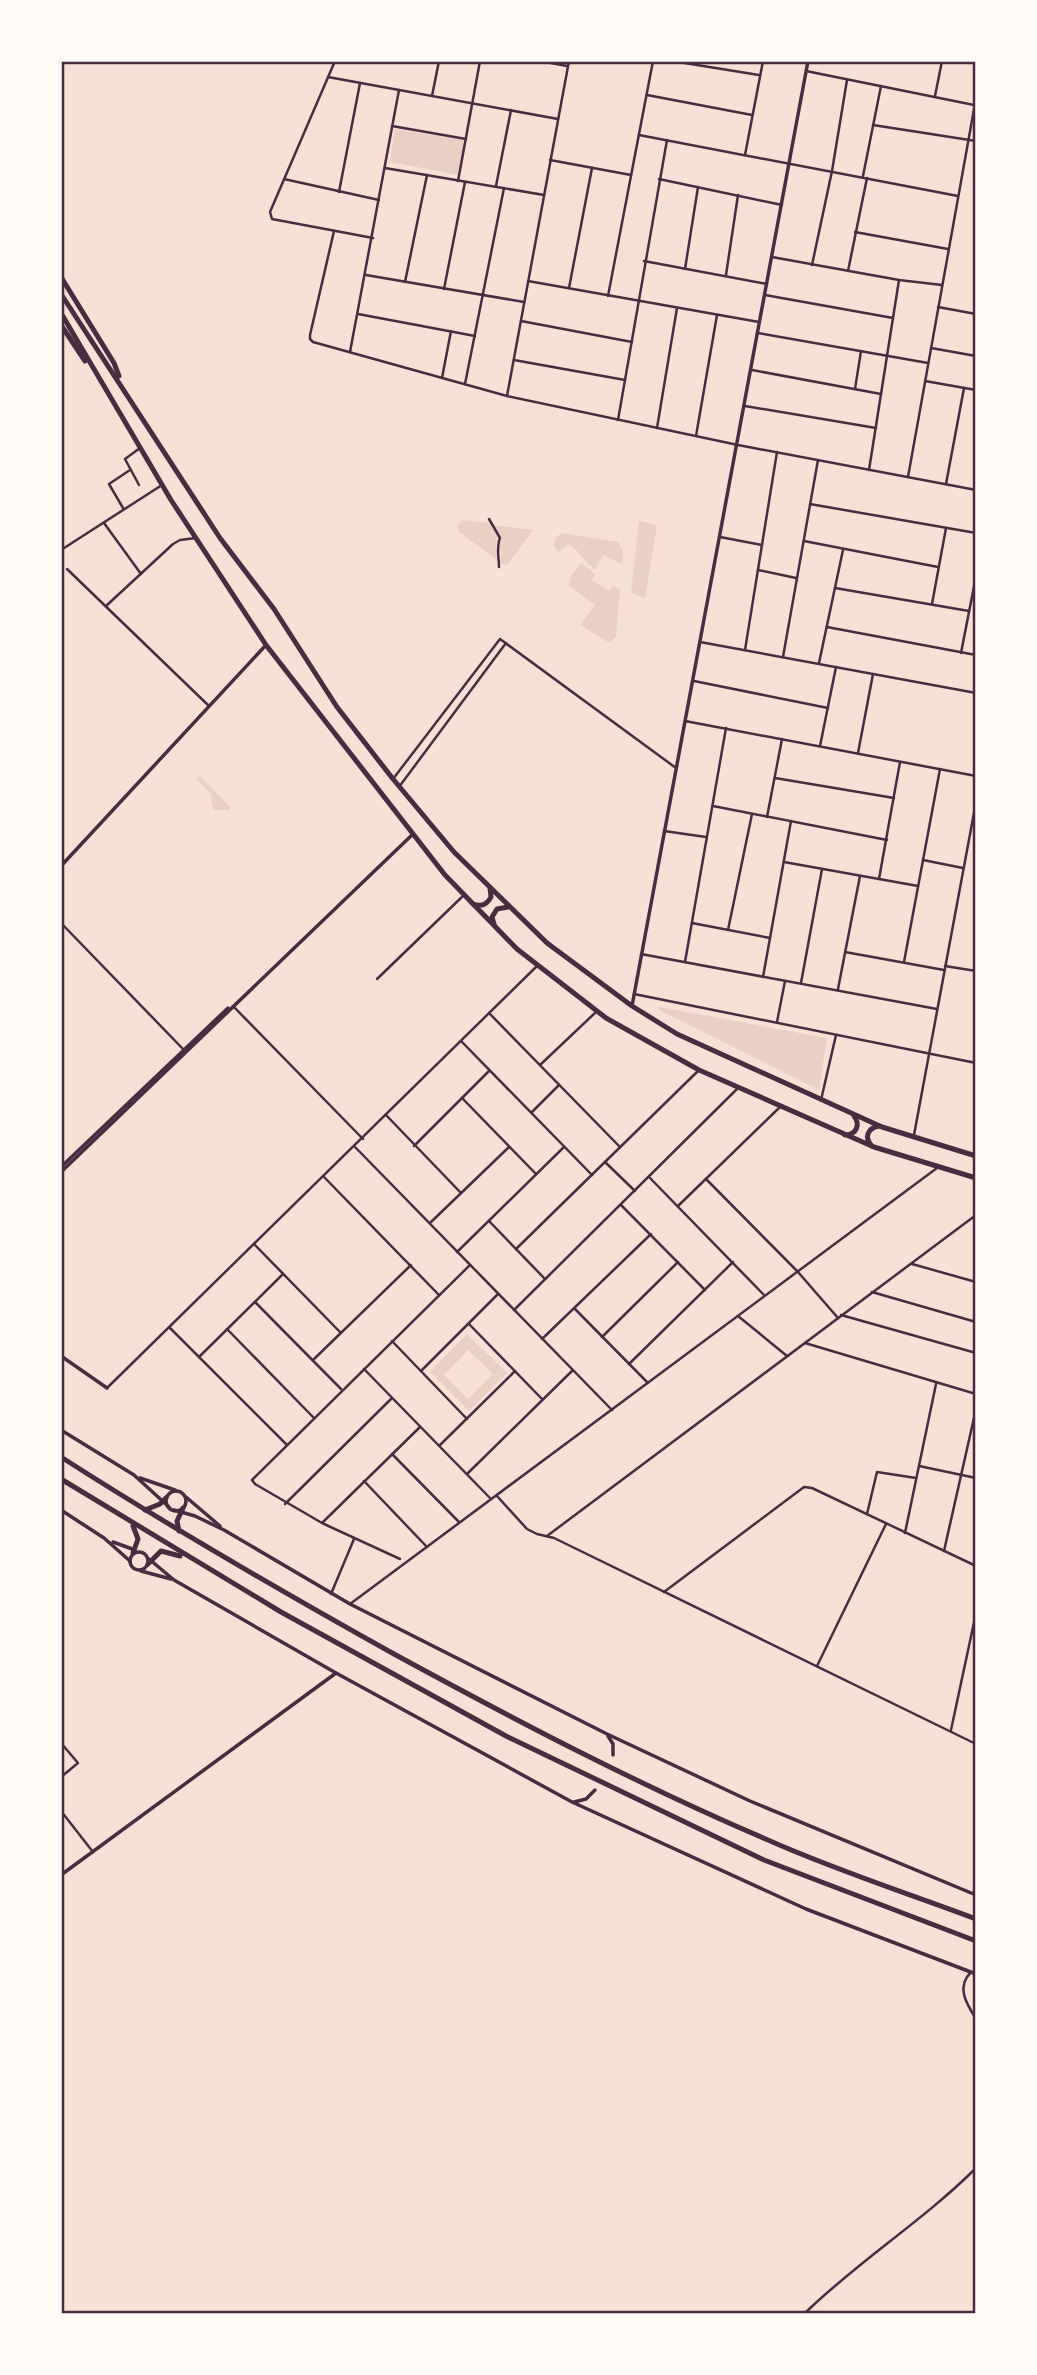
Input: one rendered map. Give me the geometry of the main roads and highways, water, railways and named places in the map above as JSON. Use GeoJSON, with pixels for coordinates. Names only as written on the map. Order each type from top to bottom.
{"type":"FeatureCollection","features":[{"type":"Feature","properties":{"kind":"highway"},"geometry":{"type":"LineString","coordinates":[[61,277],[114,363],[124,388]]}},
{"type":"Feature","properties":{"kind":"highway"},"geometry":{"type":"LineString","coordinates":[[61,294],[236,561],[274,609],[337,707],[454,852],[547,943],[632,1006],[677,1034],[882,1127],[975,1154]]}},
{"type":"Feature","properties":{"kind":"highway"},"geometry":{"type":"LineString","coordinates":[[61,313],[162,485],[266,645],[412,835],[498,930],[538,965],[617,1025],[699,1070],[874,1147],[976,1178]]}},
{"type":"Feature","properties":{"kind":"highway"},"geometry":{"type":"LineString","coordinates":[[61,325],[110,398]]}},
{"type":"Feature","properties":{"kind":"highway"},"geometry":{"type":"LineString","coordinates":[[470,902],[480,906],[487,903],[492,893],[489,886]]}},
{"type":"Feature","properties":{"kind":"highway"},"geometry":{"type":"LineString","coordinates":[[498,930],[492,921],[494,913],[503,906],[511,909]]}},
{"type":"Feature","properties":{"kind":"highway"},"geometry":{"type":"LineString","coordinates":[[842,1134],[851,1134],[857,1128],[857,1120],[850,1113]]}},
{"type":"Feature","properties":{"kind":"highway"},"geometry":{"type":"LineString","coordinates":[[874,1147],[868,1141],[868,1134],[873,1128],[882,1127]]}},
{"type":"Feature","properties":{"kind":"highway"},"geometry":{"type":"LineString","coordinates":[[61,1457],[179,1531],[316,1611],[512,1719],[638,1782],[770,1841],[976,1919]]}},
{"type":"Feature","properties":{"kind":"highway"},"geometry":{"type":"LineString","coordinates":[[61,1479],[281,1612],[506,1736],[764,1860],[974,1940]]}},
{"type":"Feature","properties":{"kind":"highway"},"geometry":{"type":"LineString","coordinates":[[145,1510],[165,1500]]}},
{"type":"Feature","properties":{"kind":"highway"},"geometry":{"type":"LineString","coordinates":[[179,1510],[179,1531]]}},
{"type":"Feature","properties":{"kind":"highway"},"geometry":{"type":"LineString","coordinates":[[131,1523],[138,1539],[136,1551]]}},
{"type":"Feature","properties":{"kind":"highway"},"geometry":{"type":"LineString","coordinates":[[149,1562],[163,1551],[190,1559]]}}]}
